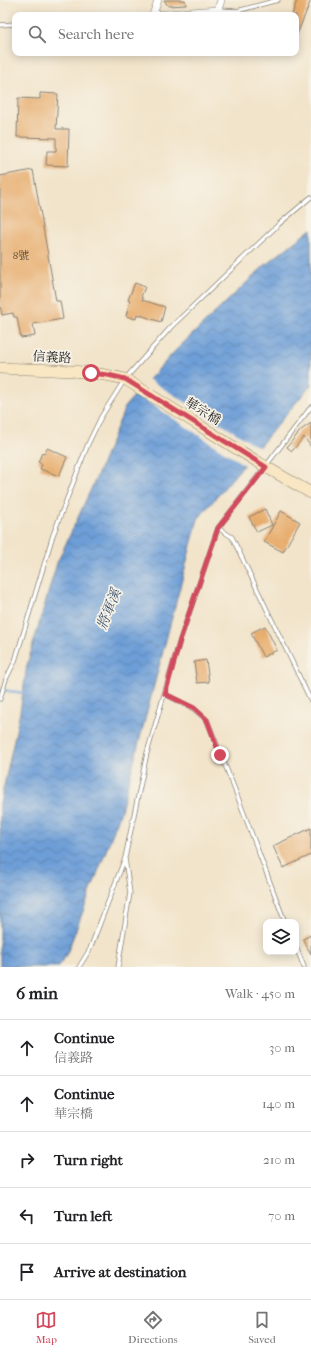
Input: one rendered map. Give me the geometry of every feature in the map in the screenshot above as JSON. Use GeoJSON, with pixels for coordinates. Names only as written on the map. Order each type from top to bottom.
{"type":"FeatureCollection","features":[{"type":"Feature","properties":{"kind":"street"},"geometry":{"type":"LineString","coordinates":[[153,12],[158,0]]}},
{"type":"Feature","properties":{"kind":"street"},"geometry":{"type":"LineString","coordinates":[[192,12],[218,10],[221,0]]}},
{"type":"Feature","properties":{"kind":"street","name":"信義路"},"geometry":{"type":"LineString","coordinates":[[0,368],[91,373],[125,379]]}},
{"type":"Feature","properties":{"kind":"street","name":"華宗橋"},"geometry":{"type":"LineString","coordinates":[[125,379],[266,467],[311,493]]}},
{"type":"Feature","properties":{"kind":"lane"},"geometry":{"type":"LineString","coordinates":[[218,10],[237,11],[278,0]]}},
{"type":"Feature","properties":{"kind":"lane"},"geometry":{"type":"LineString","coordinates":[[0,25],[12,24]]}},
{"type":"Feature","properties":{"kind":"lane"},"geometry":{"type":"LineString","coordinates":[[0,699],[6,679],[15,661],[53,535],[88,444],[101,416],[125,379],[171,327],[279,224],[311,197]]}},
{"type":"Feature","properties":{"kind":"lane"},"geometry":{"type":"LineString","coordinates":[[79,967],[90,949],[125,858],[147,753],[180,640],[218,528],[311,407]]}},
{"type":"Feature","properties":{"kind":"lane"},"geometry":{"type":"LineString","coordinates":[[218,528],[232,537],[311,701]]}},
{"type":"Feature","properties":{"kind":"lane"},"geometry":{"type":"LineString","coordinates":[[165,694],[194,708],[207,720],[284,919]]}},
{"type":"Feature","properties":{"kind":"lane"},"geometry":{"type":"LineString","coordinates":[[118,967],[130,893],[125,858]]}},
{"type":"Feature","properties":{"kind":"lane"},"geometry":{"type":"LineString","coordinates":[[299,954],[304,967]]}},
{"type":"Feature","properties":{"kind":"water","name":"將軍溪"},"geometry":{"type":"Polygon","coordinates":[[[311,229],[311,385],[198,519],[120,814],[66,956],[57,967],[0,967],[0,804],[20,712],[27,665],[57,563],[97,476],[126,405],[175,351],[264,266],[311,229]]]}},
{"type":"Feature","properties":{"kind":"pier"},"geometry":{"type":"Polygon","coordinates":[[[148,379],[260,448],[246,466],[134,393],[148,379]]]}},
{"type":"Feature","properties":{"kind":"building"},"geometry":{"type":"Polygon","coordinates":[[[164,0],[185,0],[186,5],[168,6],[164,0]]]}},
{"type":"Feature","properties":{"kind":"building"},"geometry":{"type":"Polygon","coordinates":[[[297,0],[311,0],[299,30],[299,12],[293,12],[297,0]]]}},
{"type":"Feature","properties":{"kind":"building"},"geometry":{"type":"Polygon","coordinates":[[[40,93],[58,94],[56,129],[69,129],[68,166],[46,165],[47,151],[56,151],[56,138],[17,137],[18,98],[40,99],[40,93]]]}},
{"type":"Feature","properties":{"kind":"building"},"geometry":{"type":"Polygon","coordinates":[[[33,170],[56,301],[60,301],[63,319],[33,324],[35,336],[21,338],[17,317],[14,317],[13,313],[2,315],[0,306],[0,176],[33,170]]]}},
{"type":"Feature","properties":{"kind":"building"},"geometry":{"type":"Polygon","coordinates":[[[135,283],[145,287],[141,297],[143,298],[142,300],[165,307],[161,322],[137,314],[136,319],[126,316],[130,301],[128,300],[135,283]]]}},
{"type":"Feature","properties":{"kind":"building"},"geometry":{"type":"Polygon","coordinates":[[[311,423],[311,447],[304,437],[292,451],[287,447],[301,430],[311,423]]]}},
{"type":"Feature","properties":{"kind":"building"},"geometry":{"type":"Polygon","coordinates":[[[47,448],[67,457],[59,476],[40,469],[42,464],[38,462],[42,453],[44,454],[47,448]]]}},
{"type":"Feature","properties":{"kind":"building"},"geometry":{"type":"Polygon","coordinates":[[[265,509],[272,525],[257,532],[249,517],[265,509]]]}},
{"type":"Feature","properties":{"kind":"building"},"geometry":{"type":"Polygon","coordinates":[[[281,511],[300,522],[283,552],[264,542],[281,511]]]}},
{"type":"Feature","properties":{"kind":"building"},"geometry":{"type":"Polygon","coordinates":[[[265,626],[277,650],[263,657],[251,633],[265,626]]]}},
{"type":"Feature","properties":{"kind":"building"},"geometry":{"type":"Polygon","coordinates":[[[206,660],[209,682],[197,683],[194,662],[206,660]]]}},
{"type":"Feature","properties":{"kind":"building"},"geometry":{"type":"Polygon","coordinates":[[[311,828],[311,855],[283,868],[273,846],[311,828]]]}},
{"type":"Feature","properties":{"kind":"building"},"geometry":{"type":"Polygon","coordinates":[[[311,935],[311,954],[303,939],[311,935]]]}},
{"type":"Feature","properties":{"kind":"waterway"},"geometry":{"type":"LineString","coordinates":[[0,690],[25,693]]}},
{"type":"Feature","properties":{"kind":"route"},"geometry":{"type":"LineString","coordinates":[[91,373],[125,379],[266,467],[218,528],[180,640],[165,694],[194,708],[207,720],[220,755]]}}]}
